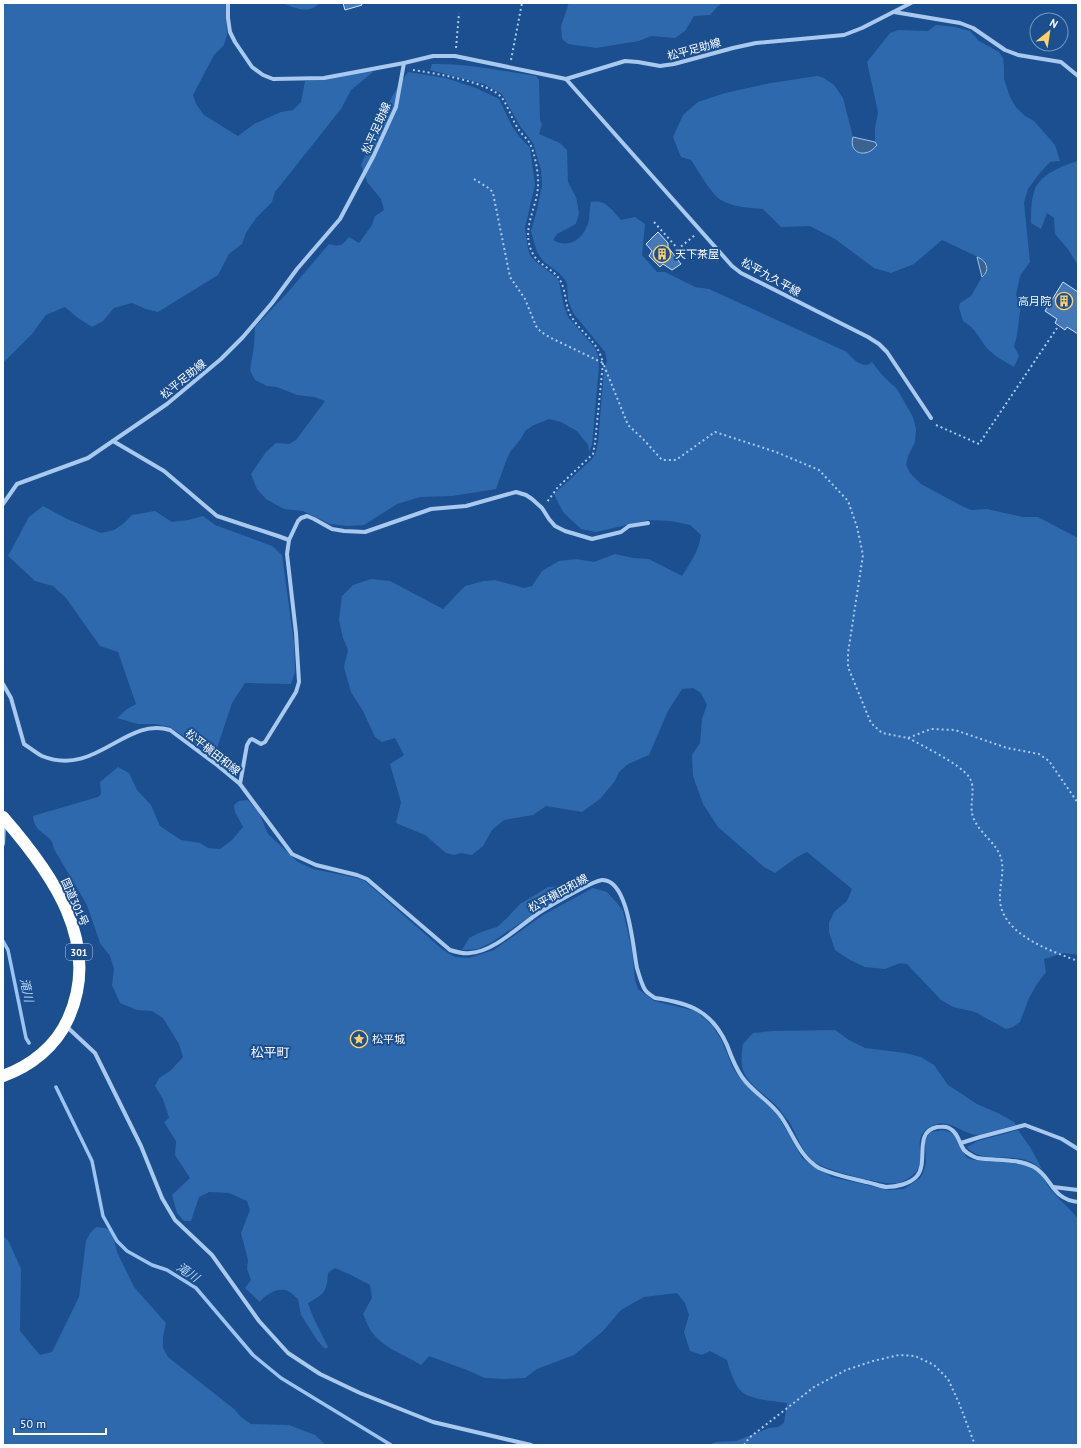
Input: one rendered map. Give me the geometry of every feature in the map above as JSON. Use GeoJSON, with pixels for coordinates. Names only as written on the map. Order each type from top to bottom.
{"type":"FeatureCollection","features":[{"type":"Feature","properties":{"kind":"highway","name":"国道301号"},"geometry":{"type":"LineString","coordinates":[[3,818],[29,848],[60,894],[69,916],[77,943],[80,962],[77,990],[72,1010],[65,1025],[41,1054],[28,1064],[3,1076]]}},
{"type":"Feature","properties":{"kind":"street"},"geometry":{"type":"LineString","coordinates":[[228,3],[230,32],[235,42],[252,67],[263,75],[273,79],[324,78],[404,63]]}},
{"type":"Feature","properties":{"kind":"street","name":"松平足助線"},"geometry":{"type":"LineString","coordinates":[[3,504],[16,484],[88,458],[167,404],[221,359],[243,337],[272,303],[297,269],[340,219],[374,155],[396,107],[404,63],[433,56],[455,56],[566,79],[625,61],[660,66],[674,64],[756,43],[844,35],[862,28],[911,3]]}},
{"type":"Feature","properties":{"kind":"street"},"geometry":{"type":"LineString","coordinates":[[894,12],[960,23],[973,28],[994,43],[1018,55],[1061,62],[1078,76]]}},
{"type":"Feature","properties":{"kind":"street","name":"松平九久平線"},"geometry":{"type":"LineString","coordinates":[[566,79],[732,266],[741,273],[879,344],[887,352],[931,418]]}},
{"type":"Feature","properties":{"kind":"street"},"geometry":{"type":"LineString","coordinates":[[113,441],[164,471],[217,516],[289,540]]}},
{"type":"Feature","properties":{"kind":"street"},"geometry":{"type":"LineString","coordinates":[[240,784],[250,740],[252,739],[261,744],[265,742],[296,692],[298,682],[296,633],[287,559],[289,540],[298,521],[307,516],[332,529],[364,532],[431,509],[466,506],[516,492],[526,495],[542,508],[555,526],[565,531],[592,539],[621,532],[629,526],[648,523]]}},
{"type":"Feature","properties":{"kind":"street","name":"松平槇田和線"},"geometry":{"type":"LineString","coordinates":[[3,684],[11,698],[24,744],[42,756],[65,761],[76,760],[88,756],[133,733],[151,728],[170,730],[240,784],[292,854],[316,865],[357,875],[367,879],[444,946],[459,953],[481,952],[491,947],[542,911],[592,884],[602,880],[608,882],[616,887],[622,897],[635,948],[637,967],[645,990],[655,998],[694,1007],[708,1017],[726,1043],[742,1078],[755,1092],[772,1106],[789,1128],[804,1156],[812,1164],[831,1173],[886,1187],[894,1186],[910,1181],[917,1176],[922,1163],[924,1138],[928,1132],[941,1126],[949,1128],[956,1134],[964,1150],[977,1158],[1021,1162],[1029,1165],[1042,1173],[1061,1197],[1078,1202]]}},
{"type":"Feature","properties":{"kind":"street"},"geometry":{"type":"LineString","coordinates":[[3,818],[3,844]]}},
{"type":"Feature","properties":{"kind":"street"},"geometry":{"type":"LineString","coordinates":[[65,1025],[95,1053],[141,1146],[162,1198],[175,1220],[212,1255],[259,1321],[288,1353],[320,1374],[360,1393],[433,1422],[531,1445]]}},
{"type":"Feature","properties":{"kind":"street"},"geometry":{"type":"LineString","coordinates":[[961,1143],[1025,1125],[1062,1139],[1078,1149]]}},
{"type":"Feature","properties":{"kind":"street"},"geometry":{"type":"LineString","coordinates":[[1052,1187],[1078,1190]]}},
{"type":"Feature","properties":{"kind":"path"},"geometry":{"type":"LineString","coordinates":[[510,67],[522,3]]}},
{"type":"Feature","properties":{"kind":"path"},"geometry":{"type":"LineString","coordinates":[[455,56],[459,13]]}},
{"type":"Feature","properties":{"kind":"path"},"geometry":{"type":"LineString","coordinates":[[404,68],[445,75],[471,82],[501,97],[518,129],[530,144],[534,156],[539,184],[528,228],[529,240],[533,254],[542,265],[557,276],[562,284],[570,315],[597,346],[628,425],[662,460],[676,460],[715,432],[776,452],[819,470],[848,500],[857,526],[863,555],[848,653],[848,667],[871,723],[882,733],[908,738],[961,768],[969,778],[972,787],[972,812],[981,832],[997,849],[1001,858],[1003,870],[1000,901],[1005,916],[1015,928],[1030,941],[1078,961]]}},
{"type":"Feature","properties":{"kind":"path"},"geometry":{"type":"LineString","coordinates":[[474,179],[490,189],[493,193],[510,277],[525,299],[536,326],[541,332],[551,338],[603,363]]}},
{"type":"Feature","properties":{"kind":"path"},"geometry":{"type":"LineString","coordinates":[[654,222],[678,249],[701,231]]}},
{"type":"Feature","properties":{"kind":"path"},"geometry":{"type":"LineString","coordinates":[[936,425],[979,444],[1057,328]]}},
{"type":"Feature","properties":{"kind":"path"},"geometry":{"type":"LineString","coordinates":[[542,508],[558,487],[592,454],[595,443],[603,363]]}},
{"type":"Feature","properties":{"kind":"path"},"geometry":{"type":"LineString","coordinates":[[908,738],[931,729],[955,730],[1007,748],[1039,754],[1049,761],[1078,802]]}},
{"type":"Feature","properties":{"kind":"path"},"geometry":{"type":"LineString","coordinates":[[744,1445],[749,1438],[814,1387],[846,1370],[873,1361],[899,1355],[915,1356],[922,1359],[934,1365],[948,1379],[975,1445]]}},
{"type":"Feature","properties":{"kind":"shaded area"},"geometry":{"type":"Polygon","coordinates":[[[3,3],[226,3],[227,35],[224,45],[214,55],[193,95],[196,104],[204,115],[238,136],[254,124],[281,112],[293,110],[301,102],[305,81],[322,80],[369,68],[373,72],[351,90],[341,109],[275,192],[272,202],[256,218],[246,233],[242,244],[229,254],[218,275],[158,312],[132,303],[114,308],[103,321],[92,327],[65,307],[46,315],[32,334],[3,363],[3,3]]]}},
{"type":"Feature","properties":{"kind":"shaded area"},"geometry":{"type":"Polygon","coordinates":[[[282,3],[320,3],[311,9],[306,10],[282,3]]]}},
{"type":"Feature","properties":{"kind":"shaded area"},"geometry":{"type":"Polygon","coordinates":[[[569,3],[724,3],[718,6],[710,15],[694,16],[685,31],[675,38],[651,36],[639,41],[596,48],[568,44],[562,39],[561,26],[569,3]]]}},
{"type":"Feature","properties":{"kind":"shaded area"},"geometry":{"type":"Polygon","coordinates":[[[936,25],[955,27],[970,31],[979,41],[999,52],[1003,58],[1004,79],[1010,97],[1016,107],[1025,116],[1034,121],[1055,145],[1060,161],[1050,162],[1039,174],[1028,189],[1024,203],[1030,262],[1020,276],[1016,295],[1022,302],[1014,346],[1019,356],[1014,367],[999,358],[986,347],[972,328],[963,321],[959,308],[960,303],[971,296],[982,277],[985,275],[980,258],[942,240],[914,264],[891,273],[874,268],[835,239],[810,226],[781,227],[763,209],[736,206],[721,200],[709,187],[691,160],[681,157],[673,137],[683,115],[698,102],[725,93],[771,83],[817,76],[824,78],[834,85],[843,98],[853,137],[853,144],[860,153],[877,145],[875,142],[875,128],[878,112],[867,62],[890,33],[898,30],[928,31],[936,25]]]}},
{"type":"Feature","properties":{"kind":"shaded area"},"geometry":{"type":"Polygon","coordinates":[[[432,64],[484,68],[536,76],[539,80],[540,120],[542,124],[539,134],[560,143],[567,150],[568,182],[576,197],[579,213],[576,224],[557,234],[553,240],[564,244],[574,241],[582,235],[588,224],[591,202],[596,201],[604,203],[621,220],[635,217],[645,224],[642,255],[657,272],[665,272],[695,287],[709,289],[847,352],[858,363],[865,365],[872,362],[883,376],[897,389],[913,417],[916,429],[915,442],[908,456],[906,465],[910,473],[921,484],[971,510],[987,509],[1023,517],[1038,517],[1078,538],[1078,955],[1064,953],[1044,959],[1046,972],[1029,998],[1020,1022],[1013,1027],[1006,1029],[975,1012],[953,1007],[941,1000],[907,964],[900,963],[885,969],[865,967],[850,960],[835,950],[829,932],[829,923],[834,912],[847,901],[852,889],[807,852],[797,857],[775,873],[764,867],[718,827],[703,804],[693,776],[692,755],[700,743],[702,719],[707,705],[701,693],[693,688],[682,689],[668,711],[649,755],[628,764],[619,772],[615,781],[600,799],[582,812],[546,806],[533,815],[504,820],[492,830],[483,846],[472,855],[461,853],[454,855],[446,853],[425,835],[396,823],[401,802],[390,764],[404,755],[395,738],[382,742],[375,737],[363,711],[351,692],[344,667],[348,650],[343,638],[339,620],[342,596],[353,585],[371,579],[390,581],[443,609],[465,586],[495,580],[524,588],[532,586],[542,571],[559,561],[576,559],[594,562],[615,554],[633,558],[649,559],[682,576],[696,552],[701,535],[690,525],[671,521],[648,520],[596,532],[581,529],[563,512],[554,494],[595,455],[598,443],[604,369],[607,361],[605,352],[573,313],[568,300],[567,284],[565,280],[559,273],[543,261],[537,252],[531,231],[542,185],[541,170],[533,143],[520,126],[502,94],[484,84],[430,70],[432,64]]]}},
{"type":"Feature","properties":{"kind":"shaded area"},"geometry":{"type":"Polygon","coordinates":[[[408,72],[446,78],[476,88],[499,99],[512,126],[530,148],[535,185],[525,228],[528,249],[530,255],[535,261],[557,278],[568,317],[595,348],[598,355],[599,366],[592,445],[589,452],[588,445],[577,431],[561,422],[549,419],[526,430],[510,452],[496,489],[452,496],[420,497],[397,504],[364,525],[347,526],[330,524],[303,511],[284,509],[266,499],[257,489],[251,474],[266,452],[276,443],[289,444],[296,440],[325,401],[314,397],[297,395],[277,387],[267,386],[255,380],[250,370],[254,346],[255,327],[288,292],[329,244],[340,245],[349,237],[359,243],[372,225],[375,216],[384,210],[381,199],[367,182],[361,165],[388,105],[408,72]]]}},
{"type":"Feature","properties":{"kind":"shaded area"},"geometry":{"type":"Polygon","coordinates":[[[853,137],[875,142],[877,145],[868,152],[859,153],[853,147],[853,137]]]}},
{"type":"Feature","properties":{"kind":"shaded area"},"geometry":{"type":"Polygon","coordinates":[[[1078,161],[1078,265],[1067,248],[1055,234],[1054,218],[1047,213],[1041,229],[1031,223],[1031,210],[1035,189],[1042,179],[1066,165],[1078,161]]]}},
{"type":"Feature","properties":{"kind":"shaded area"},"geometry":{"type":"Polygon","coordinates":[[[977,257],[983,260],[987,268],[982,277],[977,257]]]}},
{"type":"Feature","properties":{"kind":"shaded area"},"geometry":{"type":"Polygon","coordinates":[[[43,506],[67,519],[101,533],[114,530],[132,515],[155,511],[172,522],[203,516],[215,525],[272,546],[282,555],[294,643],[295,672],[291,684],[245,683],[232,703],[214,757],[170,727],[155,724],[138,724],[117,718],[127,709],[136,704],[118,652],[100,646],[66,598],[53,586],[35,581],[8,556],[29,517],[43,506]]]}},
{"type":"Feature","properties":{"kind":"shaded area"},"geometry":{"type":"Polygon","coordinates":[[[118,767],[129,773],[137,790],[151,805],[160,826],[181,840],[200,843],[208,848],[220,849],[232,840],[243,827],[235,812],[234,805],[239,801],[248,800],[259,813],[268,834],[298,862],[313,869],[365,881],[443,950],[455,957],[469,958],[494,950],[543,915],[593,888],[607,892],[623,911],[632,950],[635,980],[638,989],[654,1001],[696,1011],[712,1025],[722,1041],[733,1068],[741,1080],[779,1117],[802,1158],[832,1177],[889,1190],[904,1189],[920,1178],[923,1173],[926,1164],[925,1141],[927,1137],[931,1132],[944,1130],[954,1135],[967,1158],[1016,1164],[1032,1168],[1038,1172],[1051,1190],[1078,1219],[1078,1445],[707,1445],[716,1442],[736,1441],[769,1428],[778,1427],[784,1423],[787,1403],[763,1400],[745,1394],[739,1389],[727,1360],[710,1351],[702,1355],[690,1351],[684,1332],[689,1315],[685,1303],[677,1293],[644,1297],[621,1310],[603,1331],[574,1355],[537,1369],[525,1378],[485,1378],[429,1356],[421,1365],[388,1347],[371,1331],[363,1314],[372,1298],[370,1285],[335,1268],[328,1273],[327,1284],[324,1292],[308,1303],[328,1347],[325,1349],[317,1340],[301,1315],[298,1299],[291,1293],[284,1290],[276,1291],[266,1296],[260,1302],[245,1288],[251,1280],[247,1269],[248,1260],[241,1233],[250,1210],[247,1201],[229,1193],[209,1192],[199,1197],[191,1221],[184,1221],[177,1213],[172,1195],[190,1178],[175,1155],[176,1141],[164,1122],[169,1118],[163,1099],[155,1086],[159,1078],[170,1071],[183,1057],[179,1044],[163,1018],[152,1011],[137,1010],[120,1003],[112,985],[114,969],[110,956],[100,943],[87,905],[54,849],[52,842],[39,830],[34,822],[33,816],[98,797],[101,794],[100,782],[118,767]]]}},
{"type":"Feature","properties":{"kind":"shaded area"},"geometry":{"type":"Polygon","coordinates":[[[561,886],[570,891],[492,942],[478,949],[462,950],[469,938],[497,927],[520,904],[548,887],[561,886]]]}},
{"type":"Feature","properties":{"kind":"shaded area"},"geometry":{"type":"Polygon","coordinates":[[[835,1030],[849,1040],[865,1048],[905,1053],[921,1057],[934,1065],[948,1085],[977,1104],[1000,1114],[1014,1122],[1016,1125],[978,1135],[968,1133],[942,1123],[928,1128],[920,1139],[920,1159],[916,1172],[908,1179],[898,1183],[868,1180],[841,1173],[819,1165],[806,1153],[790,1124],[777,1107],[747,1078],[742,1065],[742,1049],[743,1044],[753,1033],[773,1031],[835,1030]]]}},
{"type":"Feature","properties":{"kind":"shaded area"},"geometry":{"type":"Polygon","coordinates":[[[1018,1130],[1030,1147],[1042,1169],[1032,1162],[1021,1159],[988,1157],[980,1155],[967,1147],[978,1141],[1018,1130]]]}},
{"type":"Feature","properties":{"kind":"shaded area"},"geometry":{"type":"Polygon","coordinates":[[[96,1227],[105,1228],[111,1231],[117,1252],[134,1287],[166,1323],[163,1337],[163,1348],[168,1357],[251,1424],[289,1425],[315,1435],[326,1445],[3,1445],[3,1235],[9,1242],[21,1269],[20,1331],[40,1355],[52,1352],[79,1297],[86,1241],[90,1233],[96,1227]]]}},
{"type":"Feature","properties":{"kind":"building"},"geometry":{"type":"Polygon","coordinates":[[[343,3],[361,3],[362,5],[345,10],[343,3]]]}},
{"type":"Feature","properties":{"kind":"building","name":"天下茶屋"},"geometry":{"type":"Polygon","coordinates":[[[658,232],[668,243],[668,247],[681,264],[672,270],[663,264],[660,267],[649,256],[652,251],[646,244],[658,232]]]}},
{"type":"Feature","properties":{"kind":"building","name":"高月院"},"geometry":{"type":"Polygon","coordinates":[[[1063,282],[1078,292],[1078,334],[1067,327],[1065,330],[1055,323],[1057,319],[1045,311],[1063,282]]]}},
{"type":"Feature","properties":{"kind":"waterway","name":"滝川"},"geometry":{"type":"LineString","coordinates":[[3,941],[8,950],[26,1038],[29,1043]]}},
{"type":"Feature","properties":{"kind":"waterway","name":"滝川"},"geometry":{"type":"LineString","coordinates":[[56,1087],[92,1161],[103,1216],[117,1241],[127,1251],[152,1265],[167,1270],[196,1288],[253,1355],[281,1378],[391,1445]]}},
{"type":"Feature","properties":{"kind":"place","name":"天下茶屋"},"geometry":{"type":"Point","coordinates":[662,254]}},
{"type":"Feature","properties":{"kind":"place","name":"高月院"},"geometry":{"type":"Point","coordinates":[1064,301]}},
{"type":"Feature","properties":{"kind":"place","name":"松平城"},"geometry":{"type":"Point","coordinates":[359,1039]}},
{"type":"Feature","properties":{"kind":"district","name":"松平町"},"geometry":{"type":"Point","coordinates":[270,1052]}}]}
